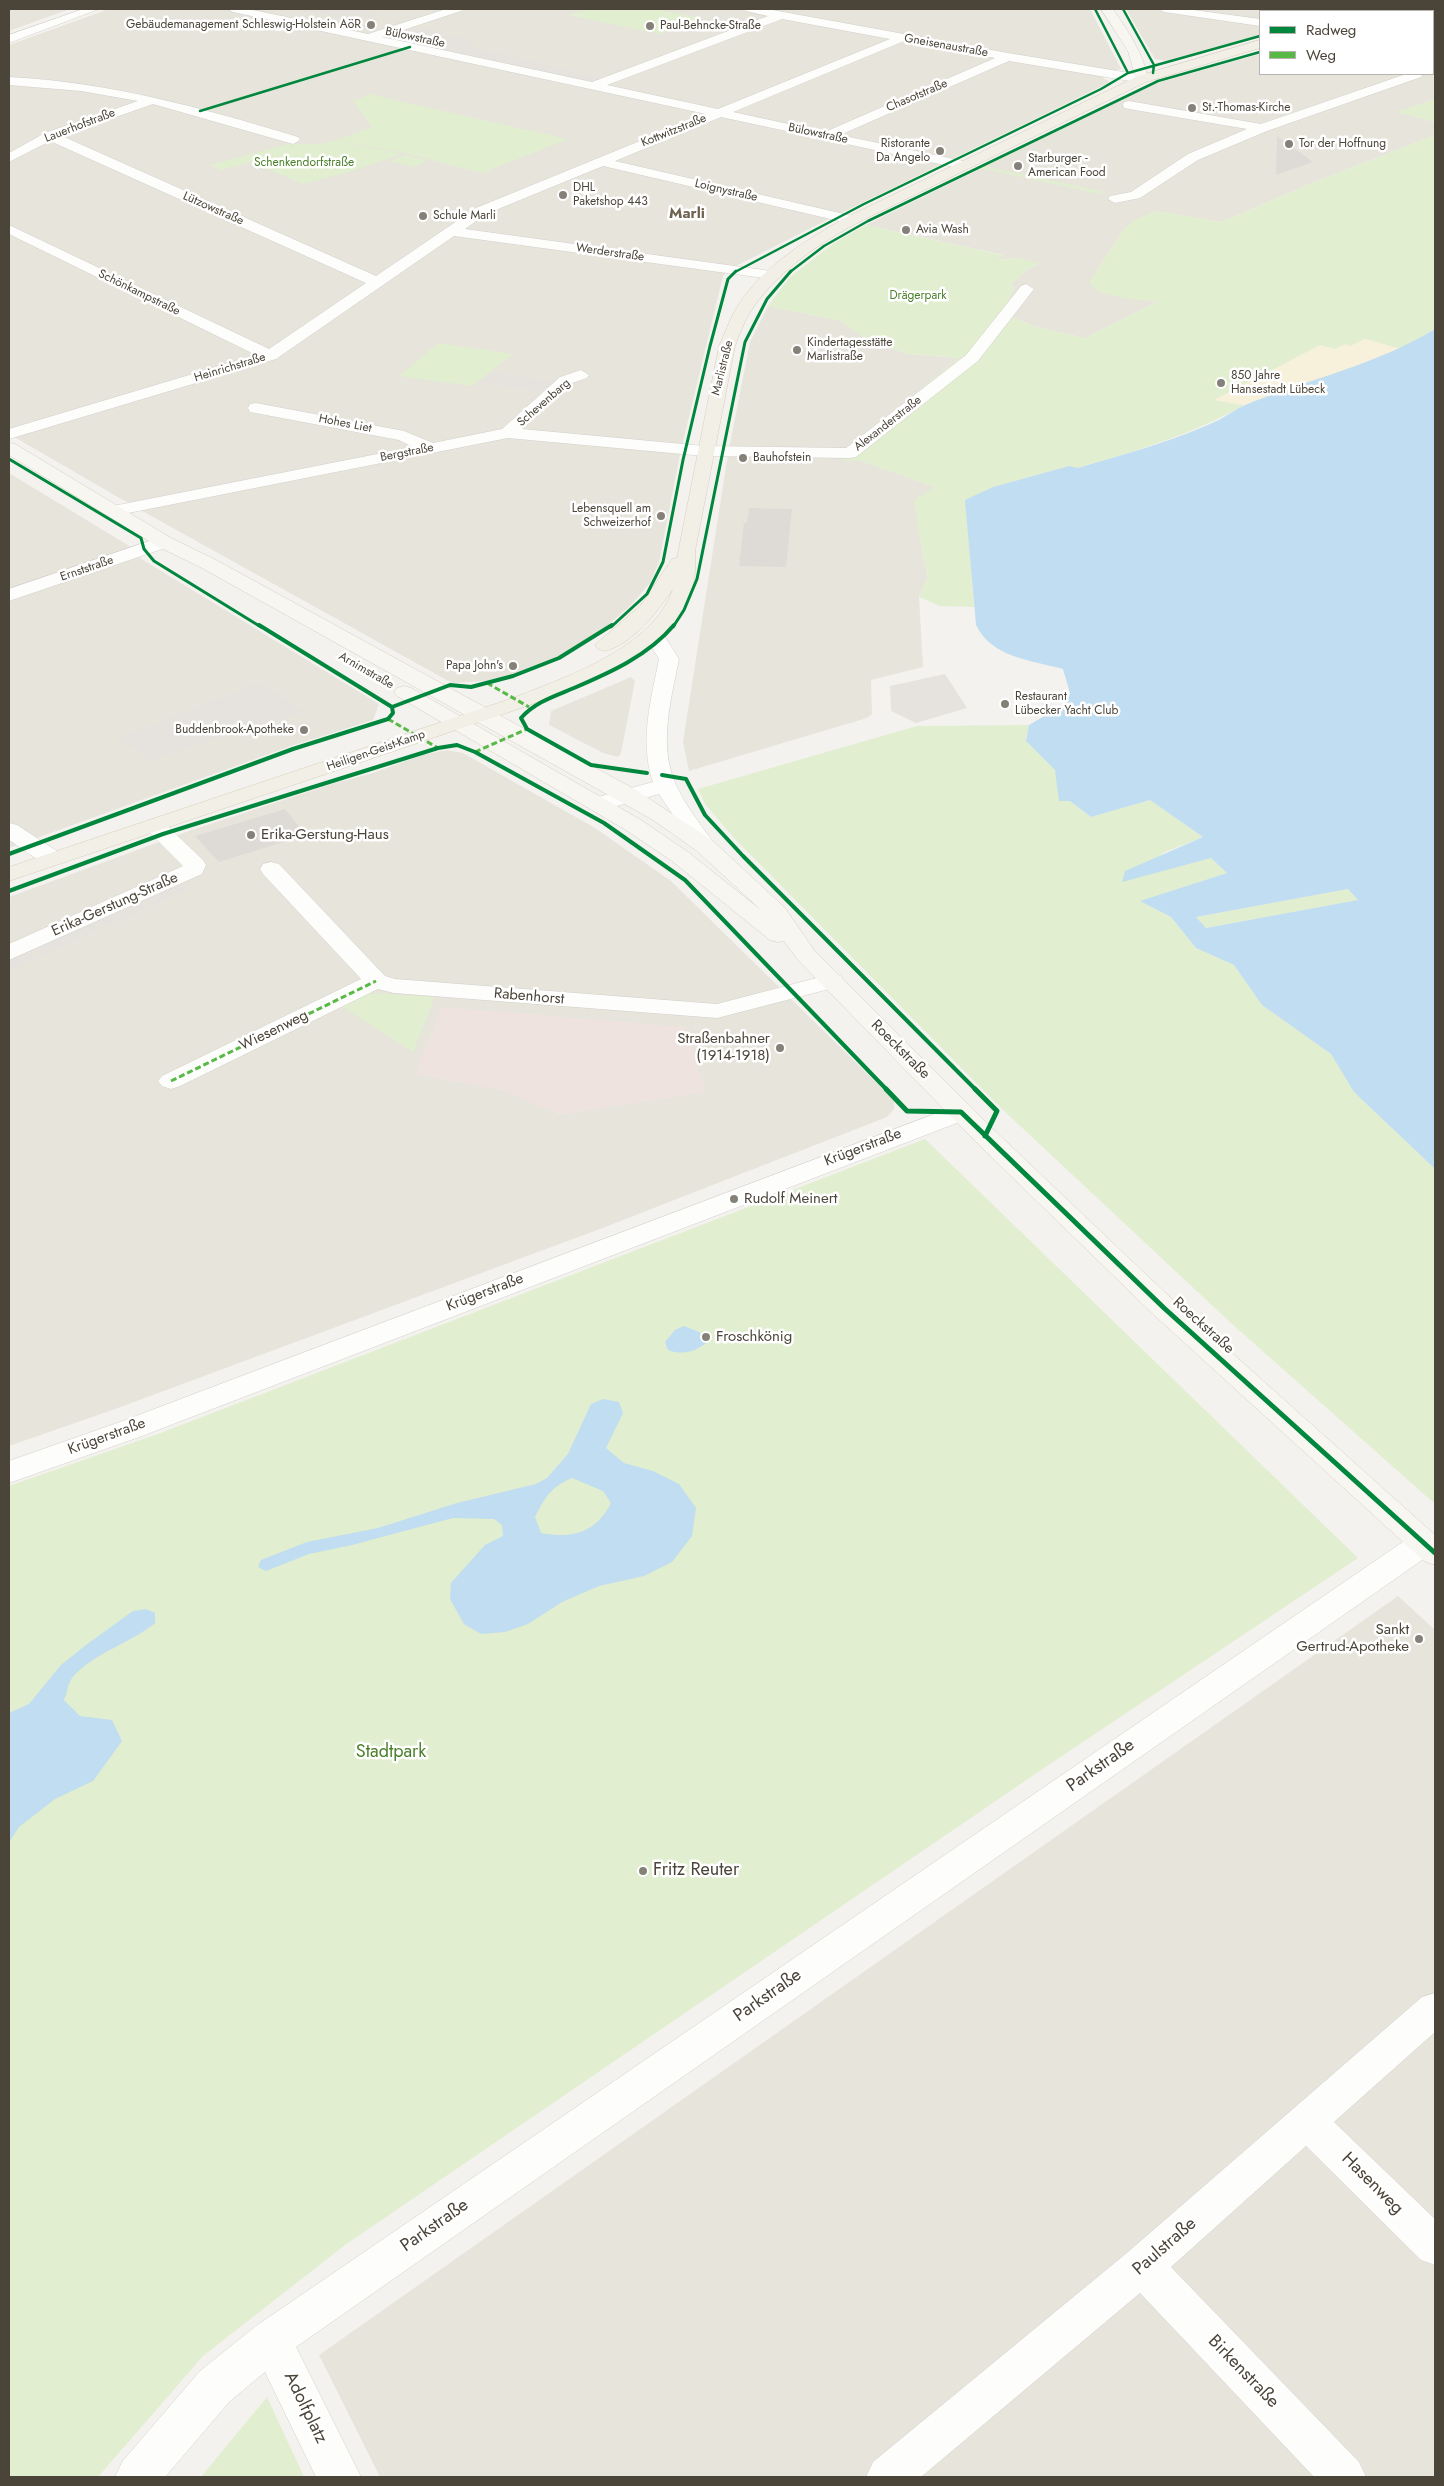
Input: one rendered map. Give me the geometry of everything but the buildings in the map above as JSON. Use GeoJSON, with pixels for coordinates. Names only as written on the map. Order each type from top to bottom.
{"type":"FeatureCollection","features":[{"type":"Feature","properties":{"kind":"main road"},"geometry":{"type":"LineString","coordinates":[[1107,9],[1131,45],[1140,63],[1142,79]]}},
{"type":"Feature","properties":{"kind":"main road","name":"Marlistraße"},"geometry":{"type":"LineString","coordinates":[[677,604],[685,582],[686,551],[704,451],[727,346],[740,314],[771,274],[816,240],[852,220],[1142,79],[1259,44]]}},
{"type":"Feature","properties":{"kind":"main road","name":"Arnimstraße"},"geometry":{"type":"LineString","coordinates":[[9,448],[164,542],[196,570],[454,714],[599,804]]}},
{"type":"Feature","properties":{"kind":"main road","name":"Marlistraße"},"geometry":{"type":"LineString","coordinates":[[656,601],[686,551]]}},
{"type":"Feature","properties":{"kind":"main road","name":"Heiligen-Geist-Kamp"},"geometry":{"type":"LineString","coordinates":[[9,874],[52,858],[154,826],[454,714],[545,676],[586,657],[631,626],[656,601]]}},
{"type":"Feature","properties":{"kind":"main road","name":"Heiligen-Geist-Kamp"},"geometry":{"type":"LineString","coordinates":[[52,858],[101,834],[228,786],[454,714],[484,714],[563,685],[607,664],[653,633],[667,620],[677,604]]}},
{"type":"Feature","properties":{"kind":"main road"},"geometry":{"type":"LineString","coordinates":[[484,714],[628,795]]}},
{"type":"Feature","properties":{"kind":"main road","name":"Roeckstraße"},"geometry":{"type":"LineString","coordinates":[[628,795],[661,815],[705,846],[778,914],[806,955]]}},
{"type":"Feature","properties":{"kind":"main road","name":"Roeckstraße"},"geometry":{"type":"LineString","coordinates":[[599,804],[667,847],[703,873],[755,919],[806,955],[961,1112],[1164,1308],[1430,1548]]}},
{"type":"Feature","properties":{"kind":"street"},"geometry":{"type":"LineString","coordinates":[[9,39],[93,9]]}},
{"type":"Feature","properties":{"kind":"street","name":"Bülowstraße"},"geometry":{"type":"LineString","coordinates":[[234,9],[962,165]]}},
{"type":"Feature","properties":{"kind":"street"},"geometry":{"type":"LineString","coordinates":[[271,17],[296,9]]}},
{"type":"Feature","properties":{"kind":"street"},"geometry":{"type":"LineString","coordinates":[[369,38],[457,9]]}},
{"type":"Feature","properties":{"kind":"street","name":"Gneisenaustraße"},"geometry":{"type":"LineString","coordinates":[[750,9],[1008,57],[1142,79]]}},
{"type":"Feature","properties":{"kind":"street"},"geometry":{"type":"LineString","coordinates":[[1164,9],[1259,23]]}},
{"type":"Feature","properties":{"kind":"street"},"geometry":{"type":"LineString","coordinates":[[809,20],[831,12]]}},
{"type":"Feature","properties":{"kind":"street"},"geometry":{"type":"LineString","coordinates":[[593,86],[781,15]]}},
{"type":"Feature","properties":{"kind":"street","name":"Kottwitzstraße"},"geometry":{"type":"LineString","coordinates":[[450,231],[481,211],[902,38]]}},
{"type":"Feature","properties":{"kind":"street","name":"Chasotstraße"},"geometry":{"type":"LineString","coordinates":[[826,136],[1008,57]]}},
{"type":"Feature","properties":{"kind":"street"},"geometry":{"type":"LineString","coordinates":[[1115,199],[1135,195],[1193,157],[1262,128],[1414,75]]}},
{"type":"Feature","properties":{"kind":"street"},"geometry":{"type":"LineString","coordinates":[[9,80],[83,87],[153,100],[200,111],[293,140]]}},
{"type":"Feature","properties":{"kind":"street","name":"Lauerhofstraße"},"geometry":{"type":"LineString","coordinates":[[9,158],[50,136],[153,100]]}},
{"type":"Feature","properties":{"kind":"street"},"geometry":{"type":"LineString","coordinates":[[1128,105],[1262,128]]}},
{"type":"Feature","properties":{"kind":"street","name":"Lützowstraße"},"geometry":{"type":"LineString","coordinates":[[50,136],[376,282]]}},
{"type":"Feature","properties":{"kind":"street","name":"Loignystraße"},"geometry":{"type":"LineString","coordinates":[[600,162],[852,220]]}},
{"type":"Feature","properties":{"kind":"street","name":"Schönkampstraße"},"geometry":{"type":"LineString","coordinates":[[9,229],[270,356]]}},
{"type":"Feature","properties":{"kind":"street","name":"Heinrichstraße"},"geometry":{"type":"LineString","coordinates":[[9,434],[270,356],[450,231]]}},
{"type":"Feature","properties":{"kind":"street","name":"Werderstraße"},"geometry":{"type":"LineString","coordinates":[[450,231],[771,274]]}},
{"type":"Feature","properties":{"kind":"street","name":"Alexanderstraße"},"geometry":{"type":"LineString","coordinates":[[704,451],[850,453],[972,358],[1026,289]]}},
{"type":"Feature","properties":{"kind":"street","name":"Schevenbarg"},"geometry":{"type":"LineString","coordinates":[[508,433],[566,380],[581,375]]}},
{"type":"Feature","properties":{"kind":"street","name":"Hohes Liet"},"geometry":{"type":"LineString","coordinates":[[256,408],[404,436],[431,448]]}},
{"type":"Feature","properties":{"kind":"street","name":"Bergstraße"},"geometry":{"type":"LineString","coordinates":[[113,511],[508,433],[704,451]]}},
{"type":"Feature","properties":{"kind":"street","name":"Ernststraße"},"geometry":{"type":"LineString","coordinates":[[9,595],[164,542]]}},
{"type":"Feature","properties":{"kind":"street"},"geometry":{"type":"LineString","coordinates":[[599,804],[628,795],[664,780],[657,748],[659,717],[669,659],[653,633]]}},
{"type":"Feature","properties":{"kind":"street","name":"Roeckstraße"},"geometry":{"type":"LineString","coordinates":[[664,780],[705,846]]}},
{"type":"Feature","properties":{"kind":"street","name":"Erika-Gerstung-Straße"},"geometry":{"type":"LineString","coordinates":[[9,953],[194,869],[195,865],[154,826]]}},
{"type":"Feature","properties":{"kind":"street"},"geometry":{"type":"LineString","coordinates":[[9,830],[52,858]]}},
{"type":"Feature","properties":{"kind":"street"},"geometry":{"type":"LineString","coordinates":[[271,869],[376,981]]}},
{"type":"Feature","properties":{"kind":"street","name":"Rabenhorst"},"geometry":{"type":"LineString","coordinates":[[376,981],[404,987],[717,1011],[832,981]]}},
{"type":"Feature","properties":{"kind":"street","name":"Wiesenweg"},"geometry":{"type":"LineString","coordinates":[[171,1081],[376,981]]}},
{"type":"Feature","properties":{"kind":"street","name":"Krügerstraße"},"geometry":{"type":"LineString","coordinates":[[9,1472],[131,1429],[961,1112]]}},
{"type":"Feature","properties":{"kind":"street","name":"Parkstraße"},"geometry":{"type":"LineString","coordinates":[[136,2477],[215,2386],[271,2340],[1430,1548]]}},
{"type":"Feature","properties":{"kind":"street","name":"Paulstraße"},"geometry":{"type":"LineString","coordinates":[[888,2477],[1142,2266],[1435,2009]]}},
{"type":"Feature","properties":{"kind":"street","name":"Hasenweg"},"geometry":{"type":"LineString","coordinates":[[1308,2122],[1435,2246]]}},
{"type":"Feature","properties":{"kind":"street","name":"Birkenstraße"},"geometry":{"type":"LineString","coordinates":[[1142,2266],[1344,2477]]}},
{"type":"Feature","properties":{"kind":"street","name":"Adolfplatz"},"geometry":{"type":"LineString","coordinates":[[271,2340],[339,2477]]}},
{"type":"Feature","properties":{"kind":"shaded area"},"geometry":{"type":"Polygon","coordinates":[[[9,9],[70,9],[9,31],[9,9]]]}},
{"type":"Feature","properties":{"kind":"shaded area"},"geometry":{"type":"Polygon","coordinates":[[[109,9],[1090,9],[1121,69],[1111,71],[1103,78],[1110,82],[827,220],[736,266],[723,276],[680,454],[659,562],[650,583],[630,606],[601,631],[556,657],[511,675],[485,681],[452,683],[135,507],[9,434],[9,45],[109,9]]]}},
{"type":"Feature","properties":{"kind":"shaded area"},"geometry":{"type":"Polygon","coordinates":[[[354,9],[379,14],[366,18],[351,15],[342,18],[305,10],[354,9]]]}},
{"type":"Feature","properties":{"kind":"shaded area"},"geometry":{"type":"Polygon","coordinates":[[[1126,9],[1369,9],[1259,10],[1259,35],[1166,61],[1155,59],[1126,9]]]}},
{"type":"Feature","properties":{"kind":"shaded area"},"geometry":{"type":"Polygon","coordinates":[[[1435,9],[1435,99],[1398,112],[1435,122],[1435,135],[1312,183],[1222,222],[1156,211],[1125,228],[1090,282],[1101,292],[1157,302],[1085,338],[1036,327],[1002,313],[1014,288],[1010,285],[1028,269],[1039,264],[1015,258],[1001,260],[995,257],[1003,255],[866,225],[1150,85],[1259,54],[1259,75],[1434,75],[1434,10],[1429,10],[1435,9]]]}},
{"type":"Feature","properties":{"kind":"shaded area"},"geometry":{"type":"Polygon","coordinates":[[[415,27],[478,41],[466,46],[603,78],[590,83],[383,38],[415,27]]]}},
{"type":"Feature","properties":{"kind":"shaded area"},"geometry":{"type":"Polygon","coordinates":[[[768,306],[842,321],[864,338],[908,354],[959,358],[850,448],[845,460],[859,460],[935,487],[920,540],[928,577],[919,597],[923,667],[871,680],[872,714],[867,718],[689,771],[683,742],[728,454],[750,342],[768,306]]]}},
{"type":"Feature","properties":{"kind":"shaded area"},"geometry":{"type":"Polygon","coordinates":[[[493,372],[556,382],[544,392],[480,382],[493,372]]]}},
{"type":"Feature","properties":{"kind":"shaded area"},"geometry":{"type":"Polygon","coordinates":[[[9,473],[131,547],[140,558],[379,704],[373,720],[291,746],[9,848],[9,473]]]}},
{"type":"Feature","properties":{"kind":"shaded area"},"geometry":{"type":"Polygon","coordinates":[[[945,674],[967,708],[916,723],[891,711],[890,686],[945,674]]]}},
{"type":"Feature","properties":{"kind":"shaded area"},"geometry":{"type":"Polygon","coordinates":[[[631,677],[635,681],[621,753],[618,757],[603,753],[549,725],[551,711],[631,677]]]}},
{"type":"Feature","properties":{"kind":"shaded area"},"geometry":{"type":"Polygon","coordinates":[[[259,683],[304,711],[255,729],[256,731],[249,734],[237,727],[229,730],[221,725],[214,729],[224,735],[153,761],[118,738],[259,683]]]}},
{"type":"Feature","properties":{"kind":"shaded area"},"geometry":{"type":"Polygon","coordinates":[[[447,750],[463,753],[595,828],[671,881],[894,1100],[894,1109],[887,1117],[600,1229],[118,1408],[9,1446],[9,897],[189,831],[332,784],[373,773],[422,755],[447,750]]]}},
{"type":"Feature","properties":{"kind":"shaded area"},"geometry":{"type":"Polygon","coordinates":[[[175,879],[190,889],[155,905],[140,895],[175,879]]]}},
{"type":"Feature","properties":{"kind":"shaded area"},"geometry":{"type":"Polygon","coordinates":[[[134,897],[149,907],[105,927],[90,917],[134,897]]]}},
{"type":"Feature","properties":{"kind":"shaded area"},"geometry":{"type":"Polygon","coordinates":[[[84,919],[99,930],[42,956],[28,945],[84,919]]]}},
{"type":"Feature","properties":{"kind":"shaded area"},"geometry":{"type":"Polygon","coordinates":[[[22,947],[37,958],[9,971],[9,953],[22,947]]]}},
{"type":"Feature","properties":{"kind":"shaded area"},"geometry":{"type":"Polygon","coordinates":[[[442,1007],[685,1027],[706,1092],[559,1115],[505,1091],[415,1074],[442,1007]]]}},
{"type":"Feature","properties":{"kind":"shaded area"},"geometry":{"type":"Polygon","coordinates":[[[1398,1596],[1435,1630],[1435,2477],[380,2477],[319,2355],[1398,1596]]]}},
{"type":"Feature","properties":{"kind":"green space","name":"Paul-Behncke-Straße"},"geometry":{"type":"Polygon","coordinates":[[[587,9],[654,9],[702,18],[659,34],[568,15],[587,9]]]}},
{"type":"Feature","properties":{"kind":"green space"},"geometry":{"type":"Polygon","coordinates":[[[371,94],[568,139],[482,173],[404,153],[336,140],[372,127],[353,101],[371,94]]]}},
{"type":"Feature","properties":{"kind":"green space"},"geometry":{"type":"Polygon","coordinates":[[[1435,99],[1435,122],[1397,112],[1435,99]]]}},
{"type":"Feature","properties":{"kind":"green space","name":"Drägerpark"},"geometry":{"type":"Polygon","coordinates":[[[1435,135],[1435,329],[1400,349],[1365,339],[1350,347],[1345,345],[1215,400],[1244,405],[1184,434],[1078,468],[1069,466],[993,487],[966,500],[974,607],[940,606],[919,597],[928,577],[914,500],[934,487],[859,460],[844,461],[850,448],[959,358],[908,354],[864,338],[841,321],[768,306],[790,277],[834,243],[866,225],[1006,256],[996,257],[1001,260],[1015,258],[1040,263],[1028,269],[1010,285],[1014,288],[1002,313],[1036,327],[1085,338],[1157,302],[1110,295],[1094,288],[1089,282],[1125,228],[1135,220],[1156,211],[1222,222],[1312,183],[1435,135]]]}},
{"type":"Feature","properties":{"kind":"green space","name":"Schenkendorfstraße"},"geometry":{"type":"Polygon","coordinates":[[[334,140],[402,154],[352,171],[303,184],[251,162],[222,170],[210,165],[288,144],[322,144],[334,140]]]}},
{"type":"Feature","properties":{"kind":"green space"},"geometry":{"type":"Polygon","coordinates":[[[405,155],[428,161],[413,167],[390,161],[405,155]]]}},
{"type":"Feature","properties":{"kind":"green space"},"geometry":{"type":"Polygon","coordinates":[[[984,166],[1105,192],[1099,194],[980,168],[984,166]]]}},
{"type":"Feature","properties":{"kind":"green space"},"geometry":{"type":"Polygon","coordinates":[[[438,343],[513,354],[472,386],[399,376],[438,343]]]}},
{"type":"Feature","properties":{"kind":"green space"},"geometry":{"type":"Polygon","coordinates":[[[1029,725],[1026,741],[1055,770],[1070,801],[1091,817],[1150,800],[1203,837],[1165,852],[1123,881],[1211,858],[1227,873],[1141,901],[1171,917],[1196,948],[1234,965],[1262,1005],[1331,1054],[1354,1092],[1435,1169],[1435,1504],[1231,1323],[1002,1109],[735,839],[705,804],[698,789],[917,726],[1029,725]]]}},
{"type":"Feature","properties":{"kind":"green space"},"geometry":{"type":"Polygon","coordinates":[[[1348,889],[1359,900],[1206,928],[1196,917],[1348,889]]]}},
{"type":"Feature","properties":{"kind":"green space"},"geometry":{"type":"Polygon","coordinates":[[[368,993],[435,997],[413,1052],[341,1006],[368,993]]]}},
{"type":"Feature","properties":{"kind":"green space","name":"Stadtpark"},"geometry":{"type":"Polygon","coordinates":[[[925,1139],[1358,1558],[1044,1768],[345,2245],[203,2356],[98,2477],[9,2477],[9,1486],[158,1434],[925,1139]]]}},
{"type":"Feature","properties":{"kind":"green space"},"geometry":{"type":"Polygon","coordinates":[[[267,2397],[304,2477],[201,2477],[267,2397]]]}},
{"type":"Feature","properties":{"kind":"sand"},"geometry":{"type":"Polygon","coordinates":[[[1365,339],[1400,349],[1336,375],[1244,405],[1214,400],[1320,345],[1335,349],[1345,344],[1350,346],[1365,339]]]}},
{"type":"Feature","properties":{"kind":"water"},"geometry":{"type":"Polygon","coordinates":[[[1435,329],[1435,1169],[1354,1092],[1331,1054],[1262,1005],[1234,965],[1196,948],[1171,917],[1140,901],[1227,873],[1211,858],[1122,882],[1125,871],[1203,837],[1150,800],[1091,817],[1070,801],[1059,801],[1055,770],[1026,741],[1029,725],[1063,705],[1070,693],[1063,669],[1026,660],[1002,651],[983,636],[976,625],[965,500],[993,487],[1069,466],[1078,468],[1167,441],[1202,428],[1245,405],[1366,362],[1413,342],[1435,329]],[[1348,889],[1196,917],[1206,928],[1358,900],[1348,889]]]}},
{"type":"Feature","properties":{"kind":"water"},"geometry":{"type":"Polygon","coordinates":[[[684,1326],[699,1332],[708,1342],[689,1352],[679,1353],[668,1350],[665,1342],[675,1330],[684,1326]]]}},
{"type":"Feature","properties":{"kind":"water"},"geometry":{"type":"Polygon","coordinates":[[[603,1399],[619,1402],[623,1413],[606,1448],[624,1463],[653,1471],[679,1484],[696,1508],[692,1536],[672,1562],[644,1576],[599,1586],[562,1602],[528,1624],[505,1632],[481,1634],[464,1624],[450,1599],[451,1583],[485,1545],[503,1536],[502,1525],[494,1519],[453,1518],[352,1545],[309,1554],[266,1571],[258,1567],[261,1560],[307,1542],[378,1528],[457,1503],[536,1484],[547,1478],[568,1454],[591,1404],[603,1399]],[[572,1478],[559,1485],[546,1498],[535,1517],[541,1533],[552,1535],[573,1534],[582,1532],[590,1527],[605,1513],[611,1503],[603,1491],[572,1478]]]}},
{"type":"Feature","properties":{"kind":"water"},"geometry":{"type":"Polygon","coordinates":[[[146,1609],[155,1613],[155,1623],[135,1637],[91,1661],[81,1669],[72,1678],[64,1700],[80,1716],[112,1720],[122,1741],[93,1781],[55,1799],[19,1827],[9,1842],[9,1713],[29,1704],[61,1665],[86,1645],[133,1611],[146,1609]]]}},
{"type":"Feature","properties":{"kind":"marked path"},"geometry":{"type":"LineString","coordinates":[[487,683],[529,707]]}},
{"type":"Feature","properties":{"kind":"marked path"},"geometry":{"type":"LineString","coordinates":[[388,719],[438,748]]}},
{"type":"Feature","properties":{"kind":"marked path"},"geometry":{"type":"LineString","coordinates":[[475,752],[527,729]]}},
{"type":"Feature","properties":{"kind":"marked path"},"geometry":{"type":"LineString","coordinates":[[171,1081],[376,981]]}},
{"type":"Feature","properties":{"kind":"cycle path"},"geometry":{"type":"LineString","coordinates":[[1095,9],[1128,73]]}},
{"type":"Feature","properties":{"kind":"cycle path"},"geometry":{"type":"LineString","coordinates":[[1123,9],[1154,65],[1153,73]]}},
{"type":"Feature","properties":{"kind":"cycle path"},"geometry":{"type":"LineString","coordinates":[[392,707],[450,685],[471,687],[513,676],[559,658],[606,631],[647,594],[663,562],[683,460],[710,346],[728,279],[737,270],[864,204],[1101,89],[1128,73],[1259,36]]}},
{"type":"Feature","properties":{"kind":"cycle path"},"geometry":{"type":"LineString","coordinates":[[200,111],[410,47]]}},
{"type":"Feature","properties":{"kind":"cycle path"},"geometry":{"type":"LineString","coordinates":[[647,773],[591,765],[527,729],[521,718],[537,704],[598,677],[643,652],[668,632],[681,615],[697,579],[745,342],[773,291],[804,260],[835,239],[868,221],[1158,81],[1259,52]]}},
{"type":"Feature","properties":{"kind":"cycle path"},"geometry":{"type":"LineString","coordinates":[[9,459],[141,538],[144,549],[154,561],[392,707]]}},
{"type":"Feature","properties":{"kind":"cycle path"},"geometry":{"type":"LineString","coordinates":[[9,854],[293,749],[388,719],[393,713],[392,707]]}},
{"type":"Feature","properties":{"kind":"cycle path"},"geometry":{"type":"LineString","coordinates":[[9,891],[163,834],[438,748],[457,745],[475,752],[604,823],[685,880],[907,1111],[961,1112],[1164,1308],[1435,1553]]}},
{"type":"Feature","properties":{"kind":"cycle path"},"geometry":{"type":"LineString","coordinates":[[662,775],[686,779],[705,815],[743,856],[997,1111],[985,1136]]}},
{"type":"Feature","properties":{"kind":"place","name":"Gebäudemanagement Schleswig-Holstein AöR"},"geometry":{"type":"Point","coordinates":[371,25]}},
{"type":"Feature","properties":{"kind":"place","name":"Paul-Behncke-Straße"},"geometry":{"type":"Point","coordinates":[650,26]}},
{"type":"Feature","properties":{"kind":"place","name":"St.-Thomas-Kirche"},"geometry":{"type":"Point","coordinates":[1192,108]}},
{"type":"Feature","properties":{"kind":"place","name":"Tor der Hoffnung"},"geometry":{"type":"Point","coordinates":[1289,144]}},
{"type":"Feature","properties":{"kind":"place","name":"Ristorante Da Angelo"},"geometry":{"type":"Point","coordinates":[940,151]}},
{"type":"Feature","properties":{"kind":"place","name":"Starburger - American Food"},"geometry":{"type":"Point","coordinates":[1018,166]}},
{"type":"Feature","properties":{"kind":"place","name":"DHL Paketshop 443"},"geometry":{"type":"Point","coordinates":[563,195]}},
{"type":"Feature","properties":{"kind":"place","name":"Schule Marli"},"geometry":{"type":"Point","coordinates":[423,216]}},
{"type":"Feature","properties":{"kind":"place","name":"Avia Wash"},"geometry":{"type":"Point","coordinates":[906,230]}},
{"type":"Feature","properties":{"kind":"place","name":"Kindertagesstätte Marlistraße"},"geometry":{"type":"Point","coordinates":[797,350]}},
{"type":"Feature","properties":{"kind":"place","name":"850 Jahre Hansestadt Lübeck"},"geometry":{"type":"Point","coordinates":[1221,383]}},
{"type":"Feature","properties":{"kind":"place","name":"Bauhofstein"},"geometry":{"type":"Point","coordinates":[743,458]}},
{"type":"Feature","properties":{"kind":"place","name":"Lebensquell am Schweizerhof"},"geometry":{"type":"Point","coordinates":[661,516]}},
{"type":"Feature","properties":{"kind":"place","name":"Papa John's"},"geometry":{"type":"Point","coordinates":[513,666]}},
{"type":"Feature","properties":{"kind":"place","name":"Restaurant Lübecker Yacht Club"},"geometry":{"type":"Point","coordinates":[1005,704]}},
{"type":"Feature","properties":{"kind":"place","name":"Buddenbrook-Apotheke"},"geometry":{"type":"Point","coordinates":[304,730]}},
{"type":"Feature","properties":{"kind":"place","name":"Erika-Gerstung-Haus"},"geometry":{"type":"Point","coordinates":[251,835]}},
{"type":"Feature","properties":{"kind":"place","name":"Straßenbahner (1914-1918)"},"geometry":{"type":"Point","coordinates":[780,1048]}},
{"type":"Feature","properties":{"kind":"place","name":"Rudolf Meinert"},"geometry":{"type":"Point","coordinates":[734,1199]}},
{"type":"Feature","properties":{"kind":"place","name":"Froschkönig"},"geometry":{"type":"Point","coordinates":[706,1337]}},
{"type":"Feature","properties":{"kind":"place","name":"Sankt Gertrud-Apotheke"},"geometry":{"type":"Point","coordinates":[1419,1639]}},
{"type":"Feature","properties":{"kind":"place","name":"Fritz Reuter"},"geometry":{"type":"Point","coordinates":[643,1871]}},
{"type":"Feature","properties":{"kind":"district","name":"Marli"},"geometry":{"type":"Point","coordinates":[687,214]}}]}
